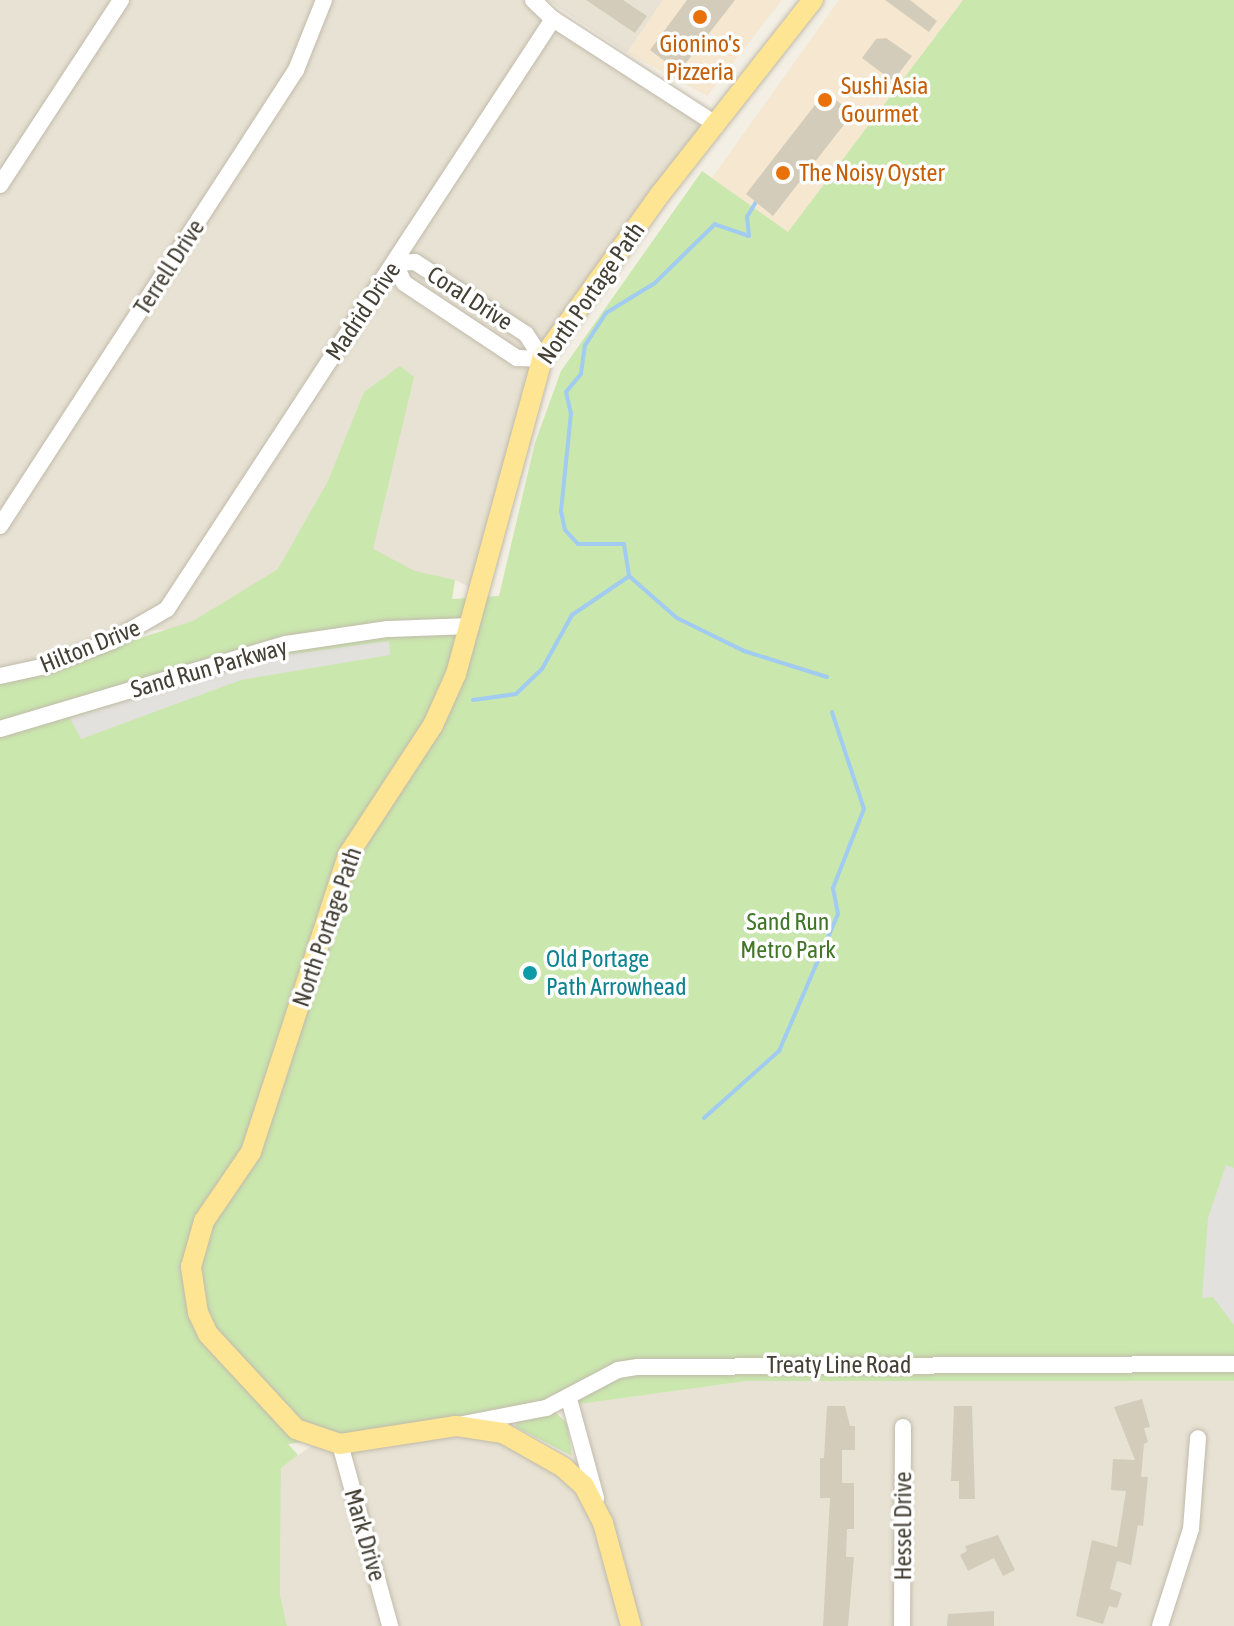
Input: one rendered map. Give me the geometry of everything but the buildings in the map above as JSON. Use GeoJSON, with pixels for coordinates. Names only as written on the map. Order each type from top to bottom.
{"type":"FeatureCollection","features":[{"type":"Feature","properties":{"kind":"main road","name":"North Portage Path"},"geometry":{"type":"LineString","coordinates":[[631,1626],[603,1523],[584,1486],[544,1454],[503,1433],[456,1426],[340,1444],[296,1429],[224,1355],[198,1313],[191,1267],[204,1221],[240,1173],[255,1141],[348,855],[433,725],[471,626],[542,359],[715,124],[813,0]]}},
{"type":"Feature","properties":{"kind":"street"},"geometry":{"type":"LineString","coordinates":[[0,185],[121,0]]}},
{"type":"Feature","properties":{"kind":"street","name":"Terrell Drive"},"geometry":{"type":"LineString","coordinates":[[0,526],[296,70],[324,0]]}},
{"type":"Feature","properties":{"kind":"street"},"geometry":{"type":"LineString","coordinates":[[533,0],[553,19],[715,124]]}},
{"type":"Feature","properties":{"kind":"street","name":"Madrid Drive"},"geometry":{"type":"LineString","coordinates":[[172,602],[553,19]]}},
{"type":"Feature","properties":{"kind":"street","name":"Coral Drive"},"geometry":{"type":"LineString","coordinates":[[415,262],[526,334],[542,359],[517,358],[404,283],[395,263],[415,262]]}},
{"type":"Feature","properties":{"kind":"street","name":"Hilton Drive"},"geometry":{"type":"LineString","coordinates":[[0,676],[46,666],[112,641],[156,618],[172,602]]}},
{"type":"Feature","properties":{"kind":"street","name":"Sand Run Parkway"},"geometry":{"type":"LineString","coordinates":[[0,729],[286,644],[388,629],[471,626]]}},
{"type":"Feature","properties":{"kind":"street","name":"Treaty Line Road"},"geometry":{"type":"LineString","coordinates":[[456,1426],[569,1399],[618,1370],[651,1366],[1234,1364]]}},
{"type":"Feature","properties":{"kind":"street","name":"North Portage Path"},"geometry":{"type":"LineString","coordinates":[[569,1399],[603,1523]]}},
{"type":"Feature","properties":{"kind":"street","name":"Hessel Drive"},"geometry":{"type":"LineString","coordinates":[[902,1626],[903,1427]]}},
{"type":"Feature","properties":{"kind":"street"},"geometry":{"type":"LineString","coordinates":[[1160,1626],[1191,1529],[1198,1438]]}},
{"type":"Feature","properties":{"kind":"street","name":"Mark Drive"},"geometry":{"type":"LineString","coordinates":[[340,1444],[390,1626]]}},
{"type":"Feature","properties":{"kind":"shaded area"},"geometry":{"type":"Polygon","coordinates":[[[0,0],[533,0],[715,124],[561,328],[479,592],[455,580],[194,629],[134,631],[0,675],[0,0]]]}},
{"type":"Feature","properties":{"kind":"shaded area"},"geometry":{"type":"Polygon","coordinates":[[[547,0],[663,0],[627,53],[547,0]]]}},
{"type":"Feature","properties":{"kind":"shaded area"},"geometry":{"type":"Polygon","coordinates":[[[663,0],[782,0],[707,96],[627,53],[663,0]]]}},
{"type":"Feature","properties":{"kind":"shaded area"},"geometry":{"type":"Polygon","coordinates":[[[839,0],[963,0],[788,233],[712,178],[839,0]]]}},
{"type":"Feature","properties":{"kind":"shaded area"},"geometry":{"type":"Polygon","coordinates":[[[389,641],[390,655],[241,680],[81,739],[70,718],[262,658],[389,641]]]}},
{"type":"Feature","properties":{"kind":"shaded area"},"geometry":{"type":"Polygon","coordinates":[[[1226,1165],[1234,1168],[1234,1325],[1213,1297],[1202,1298],[1208,1218],[1226,1165]]]}},
{"type":"Feature","properties":{"kind":"shaded area"},"geometry":{"type":"Polygon","coordinates":[[[747,1381],[1234,1381],[1234,1626],[287,1626],[280,1595],[281,1467],[313,1445],[503,1433],[584,1486],[578,1404],[747,1381]]]}},
{"type":"Feature","properties":{"kind":"green space","name":"Sand Run Metro Park"},"geometry":{"type":"Polygon","coordinates":[[[963,0],[1234,0],[1234,1381],[747,1381],[288,1444],[298,1455],[281,1468],[280,1595],[287,1626],[0,1626],[0,683],[193,621],[278,569],[328,481],[364,392],[400,366],[414,377],[373,549],[415,571],[455,580],[452,599],[499,596],[535,443],[561,371],[702,171],[788,232],[963,0]]]}},
{"type":"Feature","properties":{"kind":"green space"},"geometry":{"type":"Polygon","coordinates":[[[555,1412],[567,1423],[572,1456],[516,1427],[516,1419],[555,1412]]]}},
{"type":"Feature","properties":{"kind":"waterway"},"geometry":{"type":"LineString","coordinates":[[756,202],[747,217],[749,236],[715,224],[655,283],[606,313],[585,345],[581,374],[566,392],[571,413],[561,511],[565,530],[578,544],[624,544],[629,576],[677,618],[744,651],[827,677]]}},
{"type":"Feature","properties":{"kind":"waterway"},"geometry":{"type":"LineString","coordinates":[[473,700],[516,694],[542,669],[572,615],[628,577]]}},
{"type":"Feature","properties":{"kind":"waterway"},"geometry":{"type":"LineString","coordinates":[[704,1118],[779,1051],[838,914],[833,888],[864,809],[832,712]]}},
{"type":"Feature","properties":{"kind":"place","name":"Gionino's Pizzeria"},"geometry":{"type":"Point","coordinates":[700,17]}},
{"type":"Feature","properties":{"kind":"place","name":"Sushi Asia Gourmet"},"geometry":{"type":"Point","coordinates":[825,100]}},
{"type":"Feature","properties":{"kind":"place","name":"The Noisy Oyster"},"geometry":{"type":"Point","coordinates":[783,173]}},
{"type":"Feature","properties":{"kind":"place","name":"Old Portage Path Arrowhead"},"geometry":{"type":"Point","coordinates":[530,973]}}]}
